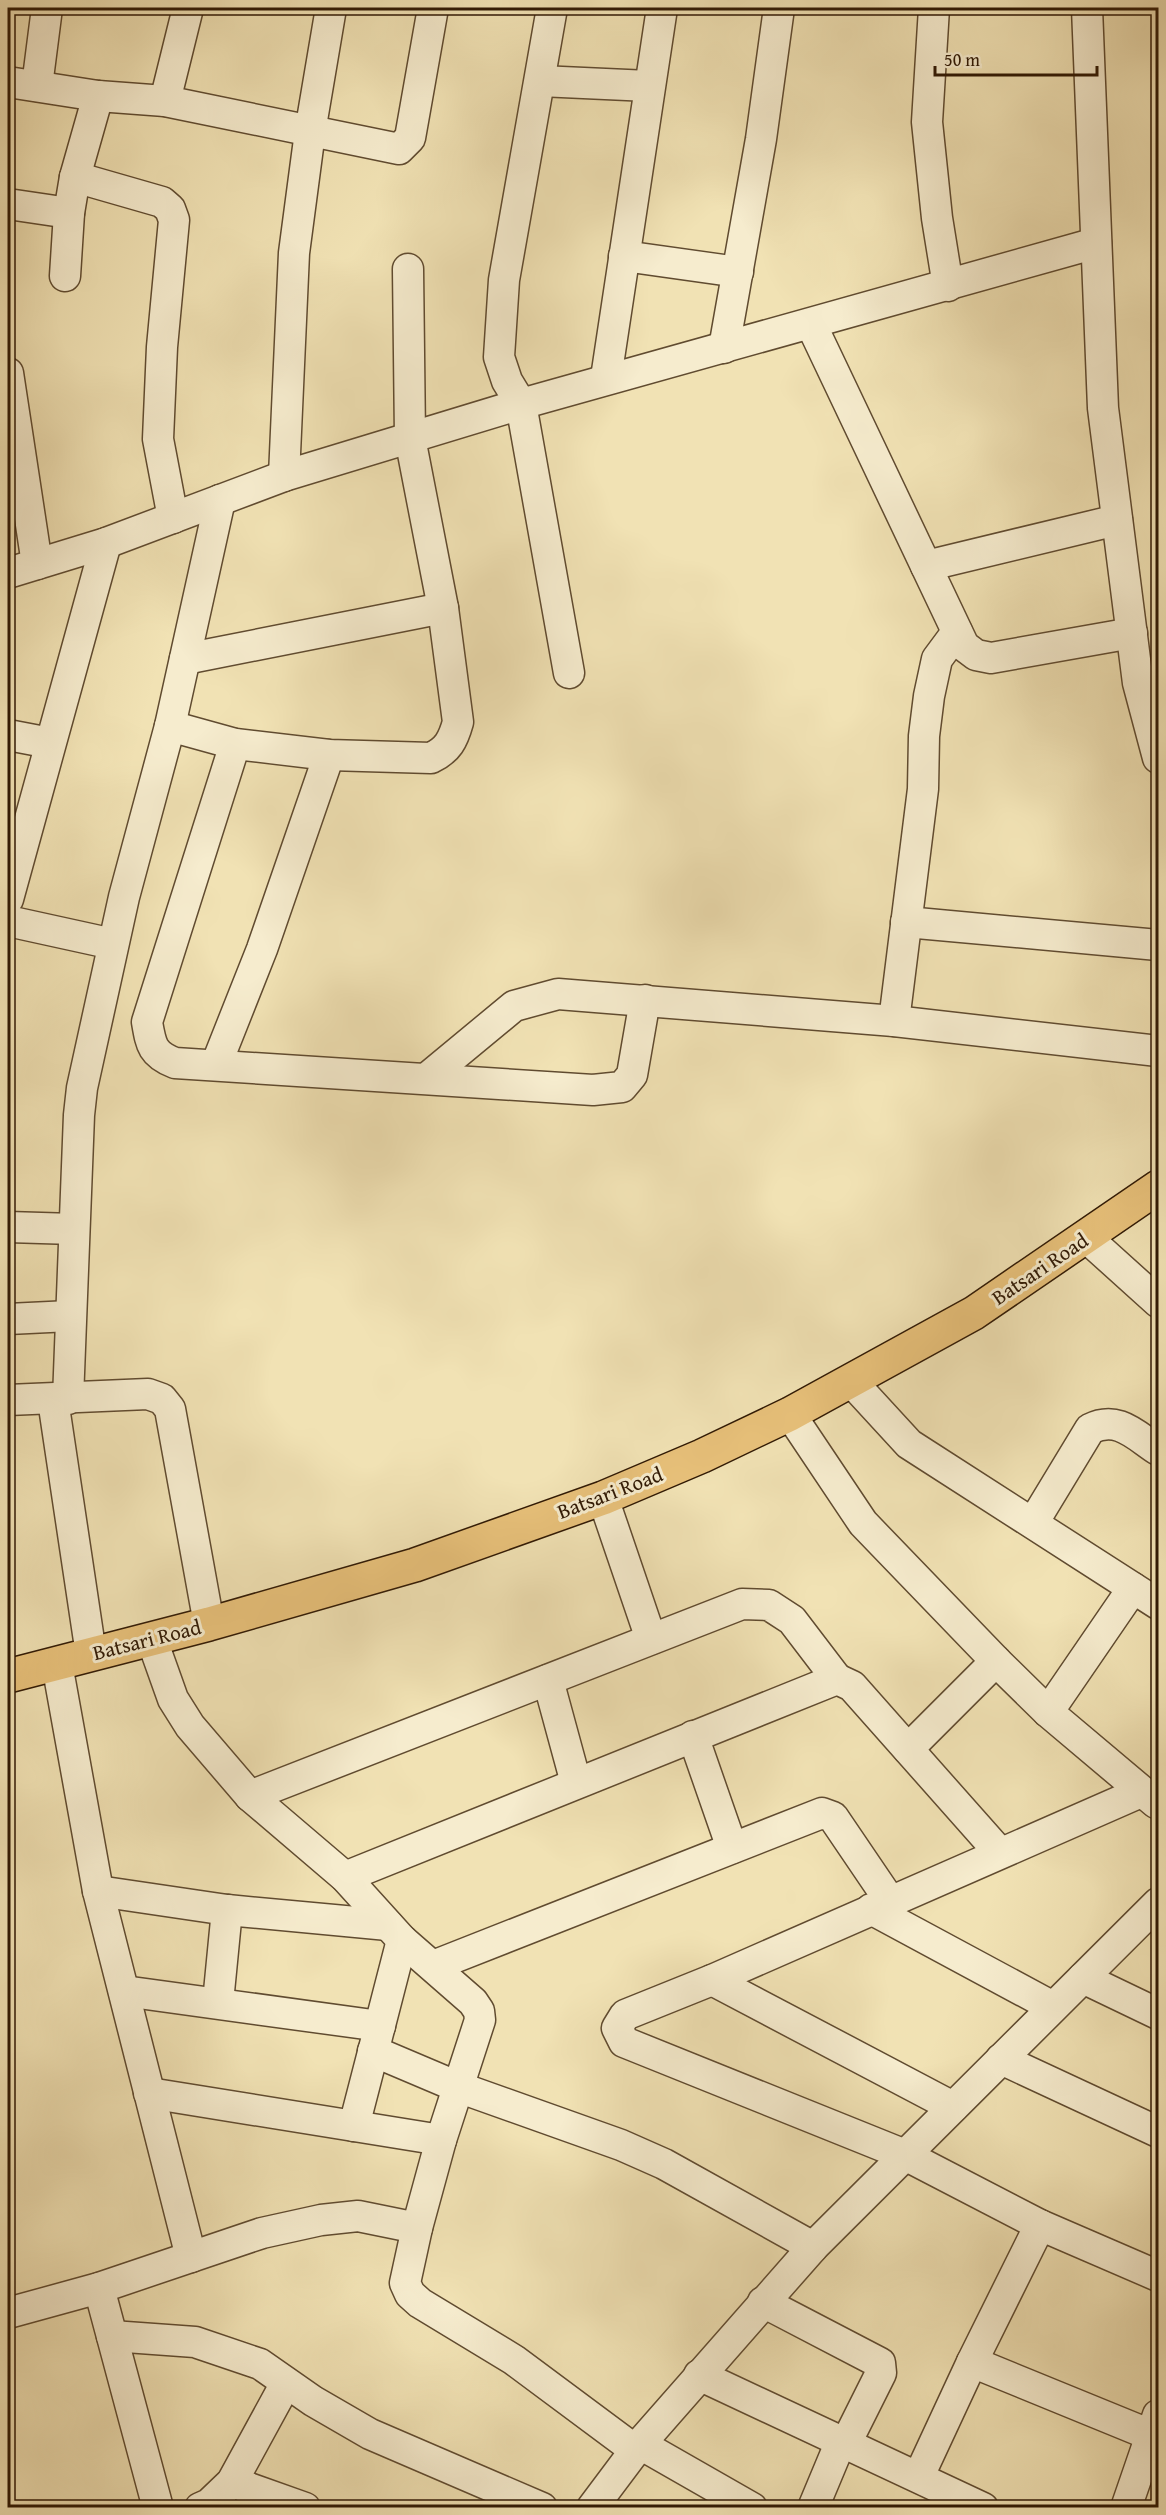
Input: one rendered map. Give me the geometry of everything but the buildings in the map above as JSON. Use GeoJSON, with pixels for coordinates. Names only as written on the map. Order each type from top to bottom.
{"type":"FeatureCollection","features":[{"type":"Feature","properties":{"kind":"main road","name":"Batsari Road"},"geometry":{"type":"LineString","coordinates":[[8,1676],[152,1640],[415,1565],[603,1498],[702,1456],[852,1382],[975,1313],[1158,1187]]}},
{"type":"Feature","properties":{"kind":"street"},"geometry":{"type":"LineString","coordinates":[[36,86],[48,8]]}},
{"type":"Feature","properties":{"kind":"street"},"geometry":{"type":"LineString","coordinates":[[165,101],[188,8]]}},
{"type":"Feature","properties":{"kind":"street"},"geometry":{"type":"LineString","coordinates":[[284,476],[294,253],[310,132],[331,8]]}},
{"type":"Feature","properties":{"kind":"street"},"geometry":{"type":"LineString","coordinates":[[8,82],[98,96],[165,101],[399,149],[410,138],[433,8]]}},
{"type":"Feature","properties":{"kind":"street"},"geometry":{"type":"LineString","coordinates":[[552,8],[504,280],[500,357],[507,381],[521,404],[569,673]]}},
{"type":"Feature","properties":{"kind":"street"},"geometry":{"type":"LineString","coordinates":[[606,378],[662,8]]}},
{"type":"Feature","properties":{"kind":"street"},"geometry":{"type":"LineString","coordinates":[[724,348],[761,139],[779,8]]}},
{"type":"Feature","properties":{"kind":"street"},"geometry":{"type":"LineString","coordinates":[[934,8],[927,122],[937,218],[948,286]]}},
{"type":"Feature","properties":{"kind":"street"},"geometry":{"type":"LineString","coordinates":[[1085,11],[1103,408],[1138,683],[1158,758]]}},
{"type":"Feature","properties":{"kind":"street"},"geometry":{"type":"LineString","coordinates":[[540,81],[649,86]]}},
{"type":"Feature","properties":{"kind":"street"},"geometry":{"type":"LineString","coordinates":[[65,276],[69,213],[75,177],[98,96]]}},
{"type":"Feature","properties":{"kind":"street"},"geometry":{"type":"LineString","coordinates":[[75,177],[162,202],[170,209],[174,220],[162,347],[158,439],[173,518]]}},
{"type":"Feature","properties":{"kind":"street"},"geometry":{"type":"LineString","coordinates":[[8,204],[69,213]]}},
{"type":"Feature","properties":{"kind":"street"},"geometry":{"type":"LineString","coordinates":[[8,573],[106,543],[284,476],[606,378],[812,324],[1096,243]]}},
{"type":"Feature","properties":{"kind":"street"},"geometry":{"type":"LineString","coordinates":[[624,256],[738,272]]}},
{"type":"Feature","properties":{"kind":"street"},"geometry":{"type":"LineString","coordinates":[[170,726],[235,744],[329,755],[431,758],[444,752],[454,738],[458,722],[443,608],[410,438],[408,269]]}},
{"type":"Feature","properties":{"kind":"street"},"geometry":{"type":"LineString","coordinates":[[812,324],[964,646],[976,655],[991,658],[1132,633]]}},
{"type":"Feature","properties":{"kind":"street"},"geometry":{"type":"LineString","coordinates":[[8,373],[37,564]]}},
{"type":"Feature","properties":{"kind":"street"},"geometry":{"type":"LineString","coordinates":[[91,1654],[60,1399],[70,1316],[80,1101],[113,944],[170,726],[220,500]]}},
{"type":"Feature","properties":{"kind":"street"},"geometry":{"type":"LineString","coordinates":[[926,566],[1117,520]]}},
{"type":"Feature","properties":{"kind":"street"},"geometry":{"type":"LineString","coordinates":[[8,899],[106,543]]}},
{"type":"Feature","properties":{"kind":"street"},"geometry":{"type":"LineString","coordinates":[[184,659],[443,608]]}},
{"type":"Feature","properties":{"kind":"street"},"geometry":{"type":"LineString","coordinates":[[894,1021],[923,789],[924,736],[929,696],[937,658],[957,632]]}},
{"type":"Feature","properties":{"kind":"street"},"geometry":{"type":"LineString","coordinates":[[8,735],[50,743]]}},
{"type":"Feature","properties":{"kind":"street"},"geometry":{"type":"LineString","coordinates":[[235,744],[147,1022],[151,1043],[160,1057],[175,1063],[593,1090],[622,1087],[632,1075],[645,1000]]}},
{"type":"Feature","properties":{"kind":"street"},"geometry":{"type":"LineString","coordinates":[[216,1065],[262,949],[329,755]]}},
{"type":"Feature","properties":{"kind":"street"},"geometry":{"type":"LineString","coordinates":[[8,921],[113,944]]}},
{"type":"Feature","properties":{"kind":"street"},"geometry":{"type":"LineString","coordinates":[[906,922],[1158,945]]}},
{"type":"Feature","properties":{"kind":"street"},"geometry":{"type":"LineString","coordinates":[[427,1078],[514,1006],[558,994],[894,1021],[1158,1051]]}},
{"type":"Feature","properties":{"kind":"street"},"geometry":{"type":"LineString","coordinates":[[8,1227],[74,1229]]}},
{"type":"Feature","properties":{"kind":"street"},"geometry":{"type":"LineString","coordinates":[[1087,1238],[1158,1302]]}},
{"type":"Feature","properties":{"kind":"street"},"geometry":{"type":"LineString","coordinates":[[8,1319],[70,1316]]}},
{"type":"Feature","properties":{"kind":"street"},"geometry":{"type":"LineString","coordinates":[[852,1382],[909,1444],[1158,1604]]}},
{"type":"Feature","properties":{"kind":"street"},"geometry":{"type":"LineString","coordinates":[[8,1400],[148,1394],[162,1400],[170,1409],[209,1624]]}},
{"type":"Feature","properties":{"kind":"street"},"geometry":{"type":"LineString","coordinates":[[790,1414],[863,1523],[1048,1712],[1150,1798],[1000,1853],[712,1980],[625,2015],[617,2028],[624,2042],[905,2155],[1040,2225],[1158,2276]]}},
{"type":"Feature","properties":{"kind":"street"},"geometry":{"type":"LineString","coordinates":[[1033,1524],[1090,1429],[1102,1423],[1115,1423],[1158,1450]]}},
{"type":"Feature","properties":{"kind":"street"},"geometry":{"type":"LineString","coordinates":[[603,1498],[651,1639]]}},
{"type":"Feature","properties":{"kind":"street"},"geometry":{"type":"LineString","coordinates":[[1048,1712],[1133,1588]]}},
{"type":"Feature","properties":{"kind":"street"},"geometry":{"type":"LineString","coordinates":[[250,1796],[742,1604],[769,1605],[792,1620],[837,1678],[852,1686],[1000,1853]]}},
{"type":"Feature","properties":{"kind":"street"},"geometry":{"type":"LineString","coordinates":[[152,1640],[174,1699],[190,1726],[250,1796],[345,1877],[395,1932],[473,2002],[478,2011],[480,2020],[441,2140],[417,2228],[405,2283],[410,2294],[420,2303],[514,2360],[638,2447],[752,2508]]}},
{"type":"Feature","properties":{"kind":"street"},"geometry":{"type":"LineString","coordinates":[[908,1749],[996,1661]]}},
{"type":"Feature","properties":{"kind":"street"},"geometry":{"type":"LineString","coordinates":[[57,1664],[98,1891],[191,2257]]}},
{"type":"Feature","properties":{"kind":"street"},"geometry":{"type":"LineString","coordinates":[[345,1877],[837,1678]]}},
{"type":"Feature","properties":{"kind":"street"},"geometry":{"type":"LineString","coordinates":[[548,1680],[576,1783]]}},
{"type":"Feature","properties":{"kind":"street"},"geometry":{"type":"LineString","coordinates":[[693,1736],[732,1848]]}},
{"type":"Feature","properties":{"kind":"street"},"geometry":{"type":"LineString","coordinates":[[433,1966],[822,1813],[833,1817],[881,1905],[1053,2007]]}},
{"type":"Feature","properties":{"kind":"street"},"geometry":{"type":"LineString","coordinates":[[98,1891],[395,1932]]}},
{"type":"Feature","properties":{"kind":"street"},"geometry":{"type":"LineString","coordinates":[[592,2508],[638,2447],[813,2247],[1158,1903]]}},
{"type":"Feature","properties":{"kind":"street"},"geometry":{"type":"LineString","coordinates":[[218,2002],[227,1910]]}},
{"type":"Feature","properties":{"kind":"street"},"geometry":{"type":"LineString","coordinates":[[354,2126],[376,2038],[395,1932]]}},
{"type":"Feature","properties":{"kind":"street"},"geometry":{"type":"LineString","coordinates":[[1083,1978],[1158,2014]]}},
{"type":"Feature","properties":{"kind":"street"},"geometry":{"type":"LineString","coordinates":[[712,1980],[953,2107]]}},
{"type":"Feature","properties":{"kind":"street"},"geometry":{"type":"LineString","coordinates":[[124,1991],[218,2002],[376,2038],[458,2087],[621,2145],[664,2163],[813,2247]]}},
{"type":"Feature","properties":{"kind":"street"},"geometry":{"type":"LineString","coordinates":[[1001,2059],[1158,2132]]}},
{"type":"Feature","properties":{"kind":"street"},"geometry":{"type":"LineString","coordinates":[[149,2092],[441,2140]]}},
{"type":"Feature","properties":{"kind":"street"},"geometry":{"type":"LineString","coordinates":[[8,2313],[99,2288],[262,2233],[321,2220],[358,2216],[417,2228]]}},
{"type":"Feature","properties":{"kind":"street"},"geometry":{"type":"LineString","coordinates":[[919,2476],[1040,2225]]}},
{"type":"Feature","properties":{"kind":"street"},"geometry":{"type":"LineString","coordinates":[[99,2288],[158,2508]]}},
{"type":"Feature","properties":{"kind":"street"},"geometry":{"type":"LineString","coordinates":[[763,2302],[880,2363],[881,2373],[844,2442],[813,2508]]}},
{"type":"Feature","properties":{"kind":"street"},"geometry":{"type":"LineString","coordinates":[[112,2336],[195,2342],[260,2364],[286,2383],[370,2434],[542,2508]]}},
{"type":"Feature","properties":{"kind":"street"},"geometry":{"type":"LineString","coordinates":[[972,2362],[1156,2430],[1126,2508]]}},
{"type":"Feature","properties":{"kind":"street"},"geometry":{"type":"LineString","coordinates":[[699,2375],[919,2476],[983,2508]]}},
{"type":"Feature","properties":{"kind":"street"},"geometry":{"type":"LineString","coordinates":[[200,2508],[209,2504],[232,2482],[286,2383]]}},
{"type":"Feature","properties":{"kind":"street"},"geometry":{"type":"LineString","coordinates":[[232,2482],[305,2508]]}}]}
